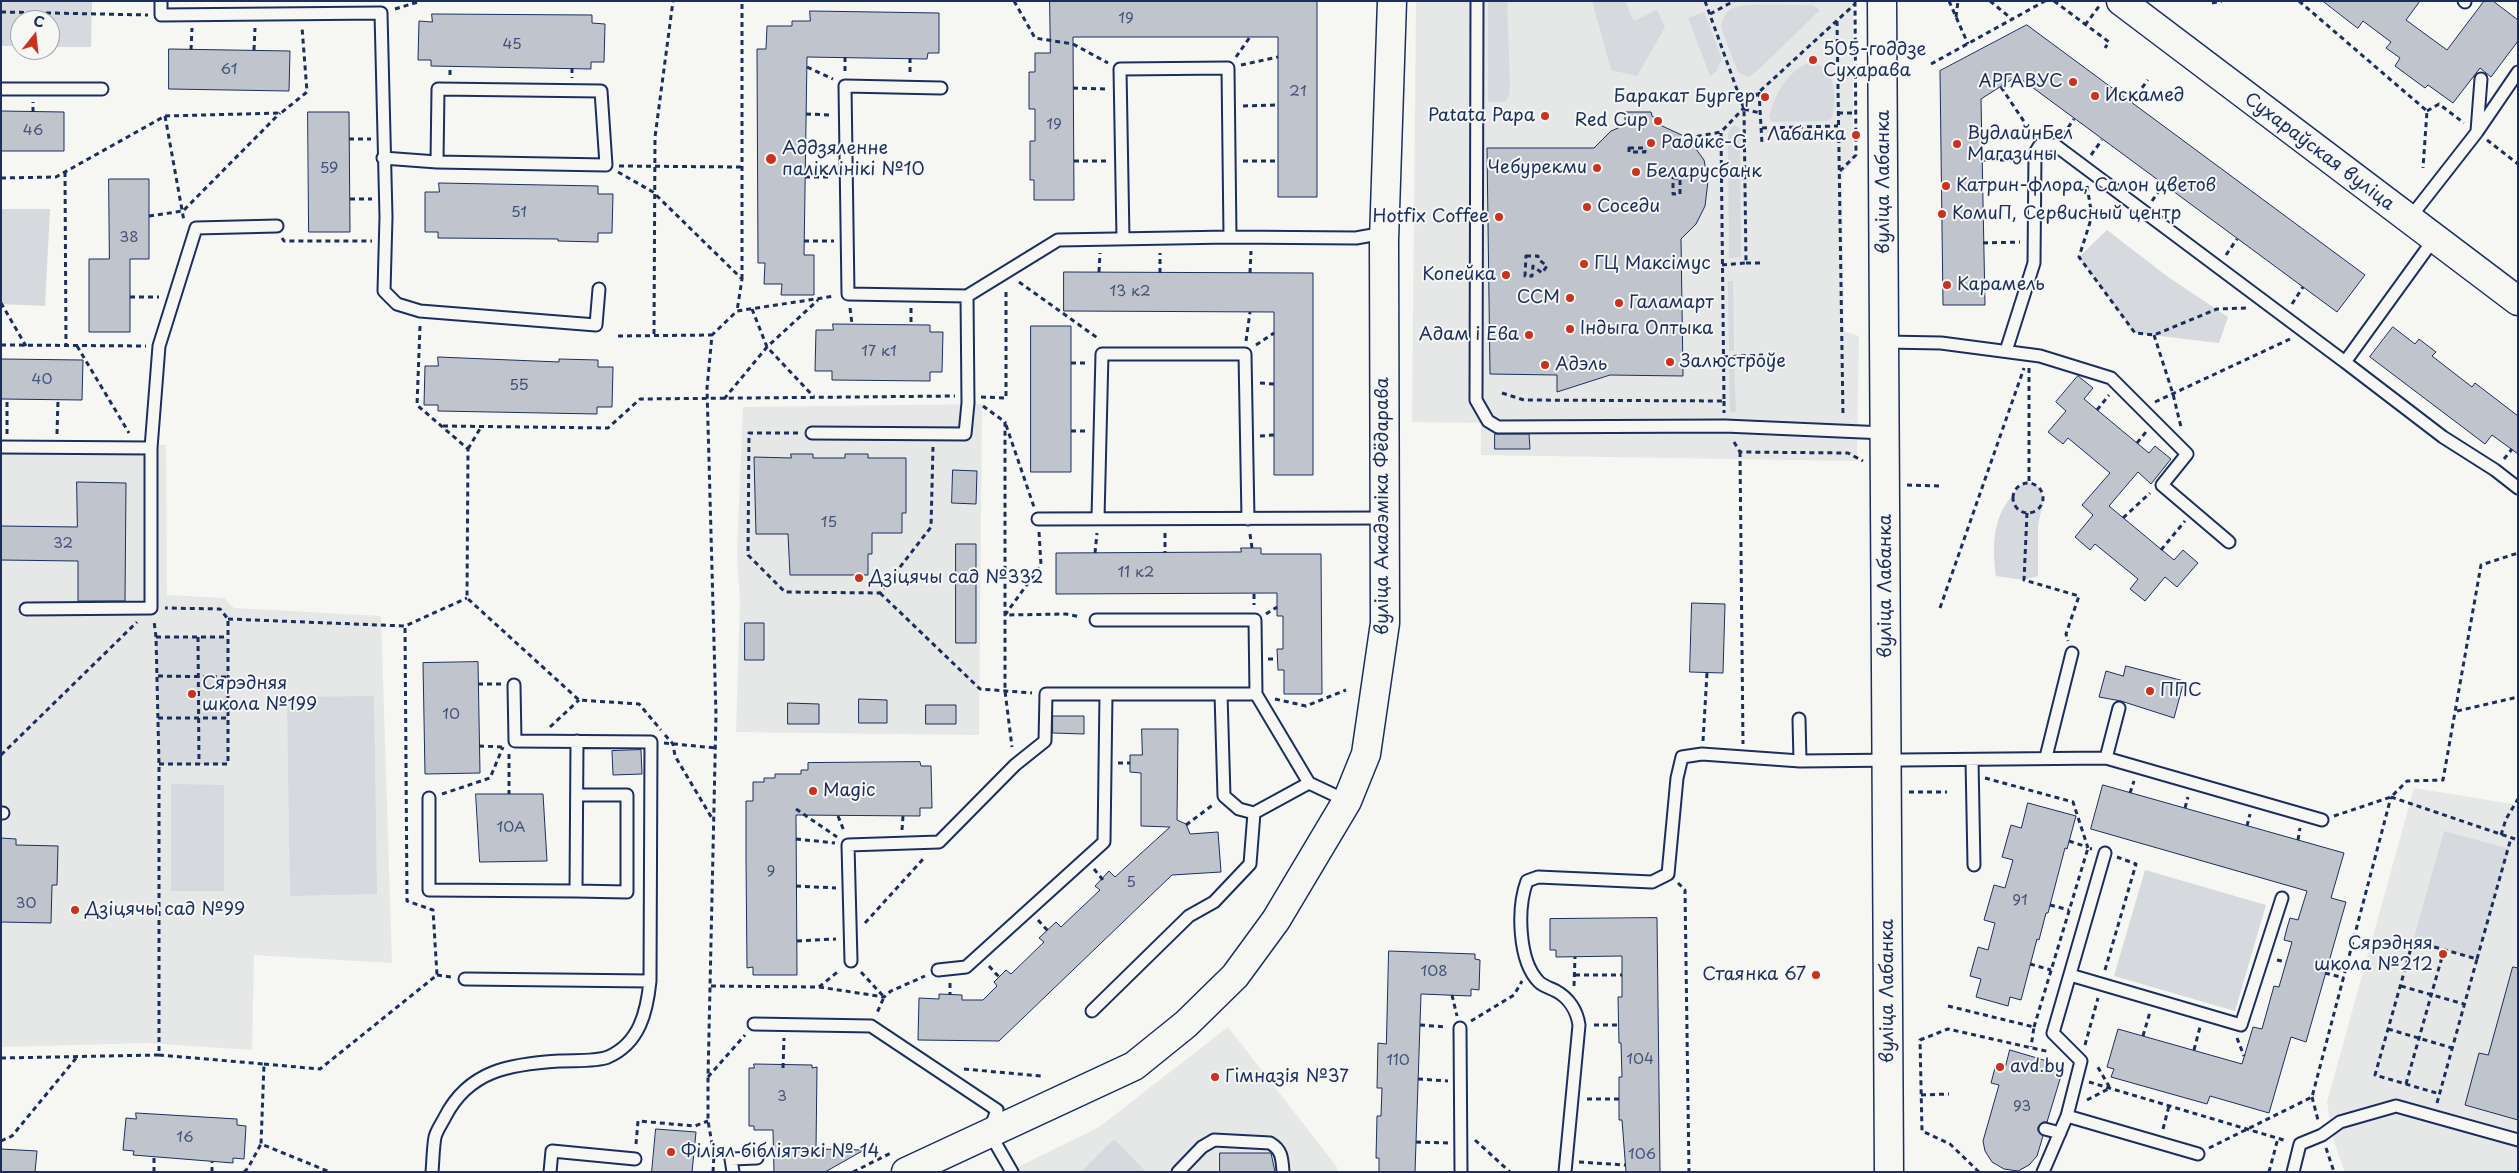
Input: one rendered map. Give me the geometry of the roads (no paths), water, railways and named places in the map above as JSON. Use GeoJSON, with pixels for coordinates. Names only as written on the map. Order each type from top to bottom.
{"type":"FeatureCollection","features":[{"type":"Feature","properties":{"kind":"main road","name":"вуліца Акадэміка Фёдарава"},"geometry":{"type":"LineString","coordinates":[[906,1172],[1134,1066],[1186,1024],[1236,976],[1271,928],[1312,863],[1347,801],[1366,754],[1385,623],[1385,233],[1392,1]]}},
{"type":"Feature","properties":{"kind":"main road","name":"вуліца Лабанка"},"geometry":{"type":"LineString","coordinates":[[1882,1],[1889,1172]]}},
{"type":"Feature","properties":{"kind":"main road","name":"Сухараўская вуліца"},"geometry":{"type":"LineString","coordinates":[[2121,1],[2518,301]]}},
{"type":"Feature","properties":{"kind":"lane"},"geometry":{"type":"LineString","coordinates":[[161,1],[161,15],[300,12],[381,13],[385,200],[384,291],[397,304],[420,311],[596,325],[599,289]]}},
{"type":"Feature","properties":{"kind":"lane"},"geometry":{"type":"LineString","coordinates":[[1477,1],[1476,400],[1488,421],[1498,427],[1725,426],[1885,433]]}},
{"type":"Feature","properties":{"kind":"lane"},"geometry":{"type":"LineString","coordinates":[[1123,239],[1120,69],[1228,68],[1230,237]]}},
{"type":"Feature","properties":{"kind":"lane"},"geometry":{"type":"LineString","coordinates":[[2409,220],[2477,132],[2518,72]]}},
{"type":"Feature","properties":{"kind":"lane"},"geometry":{"type":"LineString","coordinates":[[2477,132],[2481,79]]}},
{"type":"Feature","properties":{"kind":"lane"},"geometry":{"type":"LineString","coordinates":[[941,88],[845,86],[848,294],[967,296],[1058,240],[1230,237],[1356,238],[1385,233]]}},
{"type":"Feature","properties":{"kind":"lane"},"geometry":{"type":"LineString","coordinates":[[1,90],[102,89]]}},
{"type":"Feature","properties":{"kind":"lane"},"geometry":{"type":"LineString","coordinates":[[383,158],[437,162],[606,165],[601,91],[438,89],[437,162]]}},
{"type":"Feature","properties":{"kind":"lane"},"geometry":{"type":"LineString","coordinates":[[2006,351],[2034,263],[2035,153],[2040,145],[2055,145],[2443,437],[2495,470],[2518,488]]}},
{"type":"Feature","properties":{"kind":"lane"},"geometry":{"type":"LineString","coordinates":[[26,609],[151,608],[152,448],[159,346],[196,228],[276,226]]}},
{"type":"Feature","properties":{"kind":"lane"},"geometry":{"type":"LineString","coordinates":[[2345,362],[2434,239]]}},
{"type":"Feature","properties":{"kind":"lane"},"geometry":{"type":"LineString","coordinates":[[812,433],[965,434],[968,396],[967,296]]}},
{"type":"Feature","properties":{"kind":"lane"},"geometry":{"type":"LineString","coordinates":[[1885,342],[1940,343],[2006,351],[2029,355],[2111,378],[2188,454],[2162,485],[2229,542]]}},
{"type":"Feature","properties":{"kind":"lane"},"geometry":{"type":"LineString","coordinates":[[1098,518],[1102,354],[1244,354],[1248,519]]}},
{"type":"Feature","properties":{"kind":"lane"},"geometry":{"type":"LineString","coordinates":[[4,447],[152,448]]}},
{"type":"Feature","properties":{"kind":"lane"},"geometry":{"type":"LineString","coordinates":[[1038,519],[1384,518]]}},
{"type":"Feature","properties":{"kind":"lane"},"geometry":{"type":"LineString","coordinates":[[1096,620],[1255,620],[1256,694],[1308,783],[1347,801]]}},
{"type":"Feature","properties":{"kind":"lane"},"geometry":{"type":"LineString","coordinates":[[2046,756],[2072,654]]}},
{"type":"Feature","properties":{"kind":"lane"},"geometry":{"type":"LineString","coordinates":[[432,1172],[435,1136],[453,1102],[475,1080],[502,1068],[535,1063],[607,1058],[622,1048],[637,1032],[647,1009],[650,981],[651,742],[515,741],[514,685]]}},
{"type":"Feature","properties":{"kind":"lane"},"geometry":{"type":"LineString","coordinates":[[851,961],[848,845],[939,842],[1015,766],[1044,742],[1046,694],[1256,694]]}},
{"type":"Feature","properties":{"kind":"lane"},"geometry":{"type":"LineString","coordinates":[[938,970],[966,967],[1104,842],[1106,694]]}},
{"type":"Feature","properties":{"kind":"lane"},"geometry":{"type":"LineString","coordinates":[[1221,694],[1224,796],[1239,809],[1254,813],[1308,783]]}},
{"type":"Feature","properties":{"kind":"lane"},"geometry":{"type":"LineString","coordinates":[[2106,758],[2119,708]]}},
{"type":"Feature","properties":{"kind":"lane"},"geometry":{"type":"LineString","coordinates":[[1799,718],[1800,761]]}},
{"type":"Feature","properties":{"kind":"lane"},"geometry":{"type":"LineString","coordinates":[[576,741],[576,891]]}},
{"type":"Feature","properties":{"kind":"lane"},"geometry":{"type":"LineString","coordinates":[[1566,1167],[1579,1025],[1578,1016],[1561,994],[1540,983],[1528,968],[1522,933],[1521,907],[1527,881],[1549,876],[1652,882],[1668,874],[1677,778],[1682,757],[1702,754],[1800,761],[1972,760],[2046,756],[2106,758],[2322,820]]}},
{"type":"Feature","properties":{"kind":"lane"},"geometry":{"type":"LineString","coordinates":[[1972,760],[1974,866]]}},
{"type":"Feature","properties":{"kind":"lane"},"geometry":{"type":"LineString","coordinates":[[430,798],[429,890],[627,892],[627,795],[576,795]]}},
{"type":"Feature","properties":{"kind":"lane"},"geometry":{"type":"LineString","coordinates":[[1092,1011],[1189,916],[1214,902],[1250,864],[1254,813]]}},
{"type":"Feature","properties":{"kind":"lane"},"geometry":{"type":"LineString","coordinates":[[2043,1172],[2068,1112],[2081,1061],[2053,1033],[2105,853]]}},
{"type":"Feature","properties":{"kind":"lane"},"geometry":{"type":"LineString","coordinates":[[2070,975],[2241,1026],[2282,898]]}},
{"type":"Feature","properties":{"kind":"lane"},"geometry":{"type":"LineString","coordinates":[[465,980],[650,981]]}},
{"type":"Feature","properties":{"kind":"lane"},"geometry":{"type":"LineString","coordinates":[[754,1024],[871,1026],[998,1110],[989,1132],[1012,1172]]}},
{"type":"Feature","properties":{"kind":"lane"},"geometry":{"type":"LineString","coordinates":[[1460,1028],[1461,1172]]}},
{"type":"Feature","properties":{"kind":"lane"},"geometry":{"type":"LineString","coordinates":[[2293,1172],[2300,1144],[2322,1135],[2340,1122],[2396,1106],[2434,1115],[2518,1140]]}},
{"type":"Feature","properties":{"kind":"lane"},"geometry":{"type":"LineString","coordinates":[[2068,1112],[2198,1154]]}},
{"type":"Feature","properties":{"kind":"lane"},"geometry":{"type":"LineString","coordinates":[[2045,1129],[2060,1133]]}},
{"type":"Feature","properties":{"kind":"lane"},"geometry":{"type":"LineString","coordinates":[[1178,1172],[1202,1147],[1214,1140],[1270,1143],[1278,1148],[1282,1156],[1283,1172]]}},
{"type":"Feature","properties":{"kind":"lane"},"geometry":{"type":"LineString","coordinates":[[550,1172],[552,1151],[635,1159]]}},
{"type":"Feature","properties":{"kind":"lane"},"geometry":{"type":"LineString","coordinates":[[734,1172],[731,1159],[757,1158]]}},
{"type":"Feature","properties":{"kind":"place","name":"505-годдзе Сухарава"},"geometry":{"type":"Point","coordinates":[1813,60]}},
{"type":"Feature","properties":{"kind":"place","name":"АРГАВУС"},"geometry":{"type":"Point","coordinates":[2073,82]}},
{"type":"Feature","properties":{"kind":"place","name":"Искамед"},"geometry":{"type":"Point","coordinates":[2095,96]}},
{"type":"Feature","properties":{"kind":"place","name":"Баракат Бургер"},"geometry":{"type":"Point","coordinates":[1765,97]}},
{"type":"Feature","properties":{"kind":"place","name":"Patata Papa"},"geometry":{"type":"Point","coordinates":[1545,116]}},
{"type":"Feature","properties":{"kind":"place","name":"Red Cup"},"geometry":{"type":"Point","coordinates":[1658,121]}},
{"type":"Feature","properties":{"kind":"place","name":"Лабанка"},"geometry":{"type":"Point","coordinates":[1856,135]}},
{"type":"Feature","properties":{"kind":"place","name":"Радикс-С"},"geometry":{"type":"Point","coordinates":[1651,143]}},
{"type":"Feature","properties":{"kind":"place","name":"ВудлайнБел Магазины"},"geometry":{"type":"Point","coordinates":[1957,144]}},
{"type":"Feature","properties":{"kind":"place","name":"Аддзяленне паліклінікі №10"},"geometry":{"type":"Point","coordinates":[771,159]}},
{"type":"Feature","properties":{"kind":"place","name":"Чебурекми"},"geometry":{"type":"Point","coordinates":[1597,168]}},
{"type":"Feature","properties":{"kind":"place","name":"Беларусбанк"},"geometry":{"type":"Point","coordinates":[1636,172]}},
{"type":"Feature","properties":{"kind":"place","name":"Катрин-флора, Салон цветов"},"geometry":{"type":"Point","coordinates":[1946,186]}},
{"type":"Feature","properties":{"kind":"place","name":"Соседи"},"geometry":{"type":"Point","coordinates":[1587,207]}},
{"type":"Feature","properties":{"kind":"place","name":"КомиП, Сервисный центр"},"geometry":{"type":"Point","coordinates":[1942,214]}},
{"type":"Feature","properties":{"kind":"place","name":"Hotfix Coffee"},"geometry":{"type":"Point","coordinates":[1499,217]}},
{"type":"Feature","properties":{"kind":"place","name":"ГЦ Максімус"},"geometry":{"type":"Point","coordinates":[1584,264]}},
{"type":"Feature","properties":{"kind":"place","name":"Копейка"},"geometry":{"type":"Point","coordinates":[1506,275]}},
{"type":"Feature","properties":{"kind":"place","name":"Карамель"},"geometry":{"type":"Point","coordinates":[1947,285]}},
{"type":"Feature","properties":{"kind":"place","name":"ССМ"},"geometry":{"type":"Point","coordinates":[1570,298]}},
{"type":"Feature","properties":{"kind":"place","name":"Галамарт"},"geometry":{"type":"Point","coordinates":[1619,303]}},
{"type":"Feature","properties":{"kind":"place","name":"Індыга Оптыка"},"geometry":{"type":"Point","coordinates":[1570,329]}},
{"type":"Feature","properties":{"kind":"place","name":"Адам і Ева"},"geometry":{"type":"Point","coordinates":[1529,335]}},
{"type":"Feature","properties":{"kind":"place","name":"Залюстроўе"},"geometry":{"type":"Point","coordinates":[1670,362]}},
{"type":"Feature","properties":{"kind":"place","name":"Адэль"},"geometry":{"type":"Point","coordinates":[1545,365]}},
{"type":"Feature","properties":{"kind":"place","name":"Дзіцячы сад №332"},"geometry":{"type":"Point","coordinates":[859,578]}},
{"type":"Feature","properties":{"kind":"place","name":"ППС"},"geometry":{"type":"Point","coordinates":[2150,691]}},
{"type":"Feature","properties":{"kind":"place","name":"Сярэдняя школа №199"},"geometry":{"type":"Point","coordinates":[192,694]}},
{"type":"Feature","properties":{"kind":"place","name":"Magic"},"geometry":{"type":"Point","coordinates":[813,791]}},
{"type":"Feature","properties":{"kind":"place","name":"Дзіцячы сад №99"},"geometry":{"type":"Point","coordinates":[75,910]}},
{"type":"Feature","properties":{"kind":"place","name":"Сярэдняя школа №212"},"geometry":{"type":"Point","coordinates":[2443,954]}},
{"type":"Feature","properties":{"kind":"place","name":"Стаянка 67"},"geometry":{"type":"Point","coordinates":[1816,975]}},
{"type":"Feature","properties":{"kind":"place","name":"avd.by"},"geometry":{"type":"Point","coordinates":[2000,1067]}},
{"type":"Feature","properties":{"kind":"place","name":"Гімназія №37"},"geometry":{"type":"Point","coordinates":[1215,1077]}},
{"type":"Feature","properties":{"kind":"place","name":"Філіял бібліятэкі № 14"},"geometry":{"type":"Point","coordinates":[671,1152]}}]}
